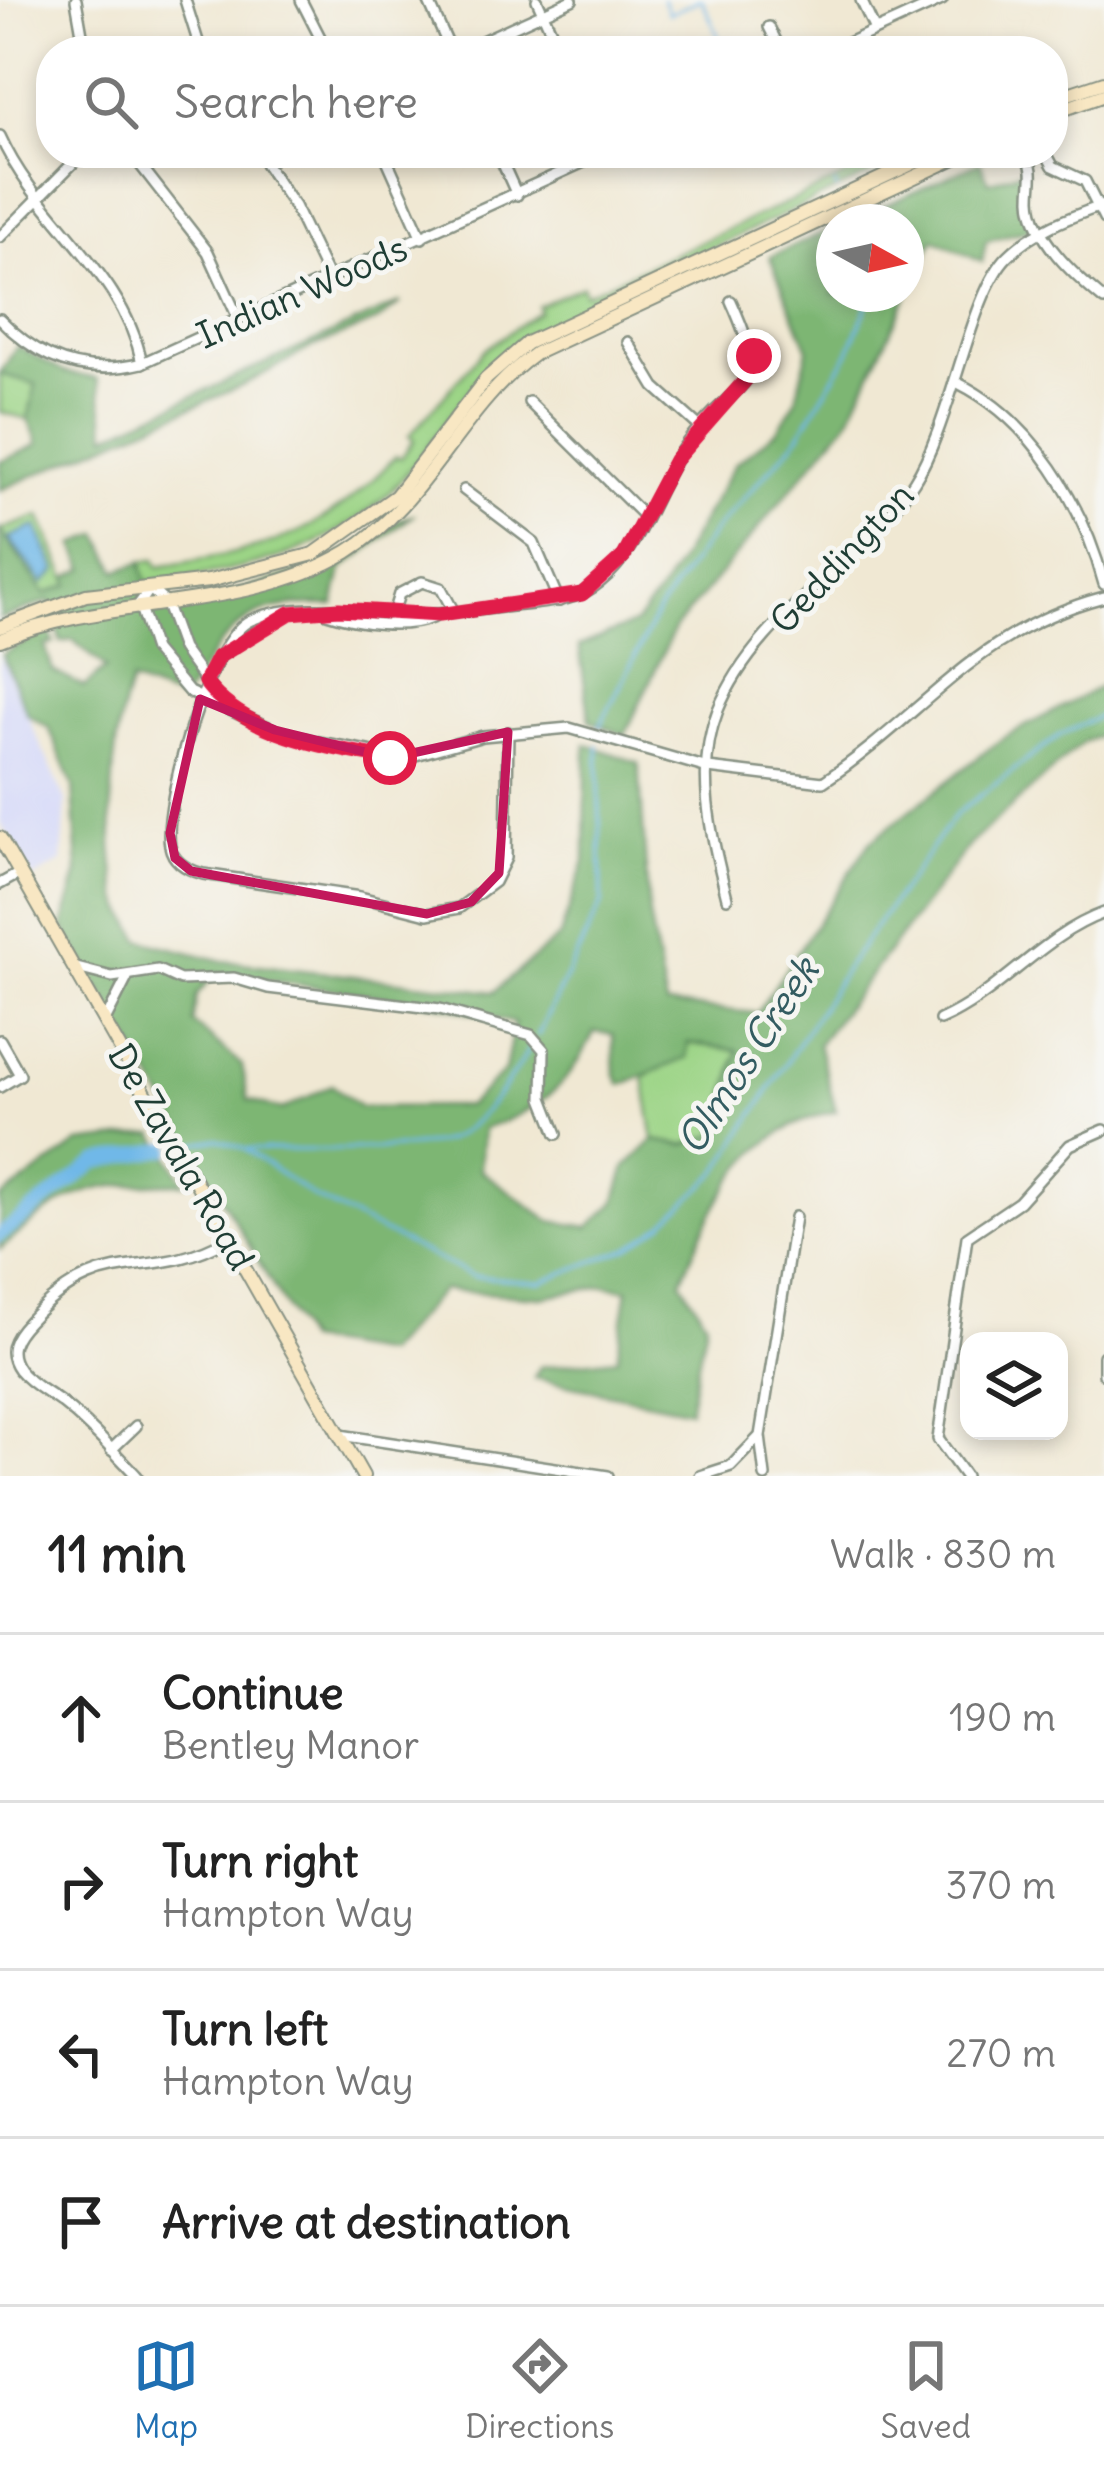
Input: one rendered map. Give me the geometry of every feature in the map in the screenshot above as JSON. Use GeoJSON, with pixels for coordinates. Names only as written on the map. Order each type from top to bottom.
{"type":"FeatureCollection","features":[{"type":"Feature","properties":{"kind":"main road"},"geometry":{"type":"LineString","coordinates":[[1068,94],[1104,82]]}},
{"type":"Feature","properties":{"kind":"main road"},"geometry":{"type":"LineString","coordinates":[[1068,108],[1104,95]]}},
{"type":"Feature","properties":{"kind":"main road"},"geometry":{"type":"LineString","coordinates":[[880,185],[909,168]]}},
{"type":"Feature","properties":{"kind":"main road"},"geometry":{"type":"LineString","coordinates":[[0,627],[86,596],[266,569],[340,540],[396,496],[527,343],[926,168]]}},
{"type":"Feature","properties":{"kind":"main road"},"geometry":{"type":"LineString","coordinates":[[0,640],[38,626],[139,604],[278,580],[347,551],[422,489],[469,409]]}},
{"type":"Feature","properties":{"kind":"main road","name":"De Zavala Road"},"geometry":{"type":"LineString","coordinates":[[0,838],[363,1476]]}},
{"type":"Feature","properties":{"kind":"street"},"geometry":{"type":"LineString","coordinates":[[76,0],[82,36]]}},
{"type":"Feature","properties":{"kind":"street"},"geometry":{"type":"LineString","coordinates":[[185,0],[196,36]]}},
{"type":"Feature","properties":{"kind":"street"},"geometry":{"type":"LineString","coordinates":[[301,0],[319,36]]}},
{"type":"Feature","properties":{"kind":"street"},"geometry":{"type":"LineString","coordinates":[[428,0],[447,36]]}},
{"type":"Feature","properties":{"kind":"street"},"geometry":{"type":"LineString","coordinates":[[537,0],[554,36]]}},
{"type":"Feature","properties":{"kind":"street"},"geometry":{"type":"LineString","coordinates":[[490,36],[572,0]]}},
{"type":"Feature","properties":{"kind":"street"},"geometry":{"type":"LineString","coordinates":[[861,0],[875,31]]}},
{"type":"Feature","properties":{"kind":"street"},"geometry":{"type":"LineString","coordinates":[[864,36],[942,0]]}},
{"type":"Feature","properties":{"kind":"street"},"geometry":{"type":"LineString","coordinates":[[769,26],[774,36]]}},
{"type":"Feature","properties":{"kind":"street"},"geometry":{"type":"LineString","coordinates":[[0,136],[39,197],[115,294],[142,364]]}},
{"type":"Feature","properties":{"kind":"street"},"geometry":{"type":"LineString","coordinates":[[0,237],[68,168]]}},
{"type":"Feature","properties":{"kind":"street"},"geometry":{"type":"LineString","coordinates":[[142,168],[208,252],[239,320]]}},
{"type":"Feature","properties":{"kind":"street"},"geometry":{"type":"LineString","coordinates":[[268,168],[294,206],[329,279]]}},
{"type":"Feature","properties":{"kind":"street"},"geometry":{"type":"LineString","coordinates":[[391,168],[422,238]]}},
{"type":"Feature","properties":{"kind":"street"},"geometry":{"type":"LineString","coordinates":[[505,168],[517,195]]}},
{"type":"Feature","properties":{"kind":"street","name":"Indian Woods"},"geometry":{"type":"LineString","coordinates":[[0,319],[27,344],[65,363],[107,369],[142,364],[573,168]]}},
{"type":"Feature","properties":{"kind":"street"},"geometry":{"type":"LineString","coordinates":[[1033,168],[1031,202],[1043,230],[1075,275],[1104,300]]}},
{"type":"Feature","properties":{"kind":"street"},"geometry":{"type":"LineString","coordinates":[[1036,174],[1049,168]]}},
{"type":"Feature","properties":{"kind":"street"},"geometry":{"type":"LineString","coordinates":[[1057,168],[1085,182],[1104,220]]}},
{"type":"Feature","properties":{"kind":"street","name":"Geddington"},"geometry":{"type":"LineString","coordinates":[[727,898],[706,802],[716,715],[727,694],[792,608],[896,506],[931,452],[993,274],[1043,230],[1101,206]]}},
{"type":"Feature","properties":{"kind":"street"},"geometry":{"type":"LineString","coordinates":[[508,733],[509,828],[499,873],[471,902],[427,914],[359,897],[203,874],[182,864],[170,848],[172,814],[205,682],[218,657],[280,615],[324,612],[357,621],[559,601],[582,594],[610,572],[700,427],[752,369],[753,349],[731,301]]}},
{"type":"Feature","properties":{"kind":"street"},"geometry":{"type":"LineString","coordinates":[[628,342],[655,386],[700,427]]}},
{"type":"Feature","properties":{"kind":"street"},"geometry":{"type":"LineString","coordinates":[[958,383],[995,407],[1048,465],[1083,522],[1104,584]]}},
{"type":"Feature","properties":{"kind":"street"},"geometry":{"type":"LineString","coordinates":[[529,402],[644,517]]}},
{"type":"Feature","properties":{"kind":"street"},"geometry":{"type":"LineString","coordinates":[[464,490],[534,543],[559,601]]}},
{"type":"Feature","properties":{"kind":"street"},"geometry":{"type":"LineString","coordinates":[[392,617],[399,594],[422,582],[441,588],[454,612]]}},
{"type":"Feature","properties":{"kind":"street"},"geometry":{"type":"LineString","coordinates":[[223,706],[182,649],[165,602],[150,589],[139,604],[161,662],[176,682],[200,699],[275,730],[390,758],[508,733],[579,729],[708,768],[824,782],[983,650],[1036,619],[1104,597]]}},
{"type":"Feature","properties":{"kind":"street"},"geometry":{"type":"LineString","coordinates":[[161,662],[182,649]]}},
{"type":"Feature","properties":{"kind":"street"},"geometry":{"type":"LineString","coordinates":[[0,884],[20,873]]}},
{"type":"Feature","properties":{"kind":"street"},"geometry":{"type":"LineString","coordinates":[[940,1020],[984,999],[1072,926],[1104,913]]}},
{"type":"Feature","properties":{"kind":"street"},"geometry":{"type":"LineString","coordinates":[[73,967],[127,978],[158,970],[180,980],[234,978],[268,988],[440,1009],[517,1030],[544,1050],[544,1098],[557,1134]]}},
{"type":"Feature","properties":{"kind":"street"},"geometry":{"type":"LineString","coordinates":[[104,1022],[127,978]]}},
{"type":"Feature","properties":{"kind":"street"},"geometry":{"type":"LineString","coordinates":[[0,1040],[20,1075],[0,1087]]}},
{"type":"Feature","properties":{"kind":"street"},"geometry":{"type":"LineString","coordinates":[[964,1476],[938,1439],[968,1237],[1019,1202],[1070,1145],[1104,1130]]}},
{"type":"Feature","properties":{"kind":"street"},"geometry":{"type":"LineString","coordinates":[[765,1476],[760,1436],[796,1217]]}},
{"type":"Feature","properties":{"kind":"street"},"geometry":{"type":"LineString","coordinates":[[137,1476],[21,1372],[12,1357],[16,1335],[52,1296],[86,1274],[123,1264],[184,1260],[228,1239]]}},
{"type":"Feature","properties":{"kind":"street"},"geometry":{"type":"LineString","coordinates":[[1104,1356],[1104,1374]]}},
{"type":"Feature","properties":{"kind":"street"},"geometry":{"type":"LineString","coordinates":[[111,1450],[136,1426]]}},
{"type":"Feature","properties":{"kind":"street"},"geometry":{"type":"LineString","coordinates":[[340,1435],[608,1476]]}},
{"type":"Feature","properties":{"kind":"street"},"geometry":{"type":"LineString","coordinates":[[700,1476],[731,1466],[760,1436]]}},
{"type":"Feature","properties":{"kind":"highlighted area"},"geometry":{"type":"Polygon","coordinates":[[[200,699],[275,730],[390,758],[508,732],[499,873],[471,902],[427,914],[191,871],[175,858],[170,833],[200,699]]]}},
{"type":"Feature","properties":{"kind":"shaded area"},"geometry":{"type":"Polygon","coordinates":[[[0,655],[66,801],[62,862],[32,879],[0,822],[0,655]]]}},
{"type":"Feature","properties":{"kind":"green space"},"geometry":{"type":"Polygon","coordinates":[[[865,168],[882,168],[526,335],[478,381],[386,496],[325,538],[256,564],[145,582],[141,562],[155,560],[158,567],[260,546],[315,524],[341,507],[396,456],[401,458],[414,440],[409,436],[484,350],[539,311],[538,306],[582,286],[585,294],[865,168]]]}},
{"type":"Feature","properties":{"kind":"green space"},"geometry":{"type":"Polygon","coordinates":[[[967,168],[983,168],[989,182],[1023,170],[1022,193],[1033,228],[986,241],[982,262],[934,239],[924,260],[924,204],[888,204],[967,168]]]}},
{"type":"Feature","properties":{"kind":"green space"},"geometry":{"type":"Polygon","coordinates":[[[816,236],[816,312],[900,312],[848,421],[674,629],[625,735],[590,721],[579,646],[636,623],[665,585],[735,464],[778,430],[796,400],[808,349],[770,257],[816,236]]]}},
{"type":"Feature","properties":{"kind":"green space"},"geometry":{"type":"Polygon","coordinates":[[[401,302],[378,321],[312,347],[244,385],[0,490],[0,462],[39,444],[28,419],[36,384],[0,374],[17,346],[64,372],[98,379],[107,435],[401,302]]]}},
{"type":"Feature","properties":{"kind":"green space"},"geometry":{"type":"Polygon","coordinates":[[[0,374],[37,383],[28,419],[0,412],[0,374]]]}},
{"type":"Feature","properties":{"kind":"green space"},"geometry":{"type":"Polygon","coordinates":[[[40,516],[70,585],[45,594],[0,530],[40,516]]]}},
{"type":"Feature","properties":{"kind":"green space"},"geometry":{"type":"Polygon","coordinates":[[[412,516],[342,569],[334,605],[278,608],[240,624],[212,655],[182,701],[131,682],[118,731],[112,848],[119,898],[141,940],[223,961],[494,992],[560,936],[585,861],[586,744],[639,763],[649,916],[666,1005],[757,1013],[870,842],[1003,738],[1104,685],[1104,734],[1083,742],[969,845],[818,1044],[836,1111],[805,1120],[756,1152],[706,1224],[681,1281],[706,1322],[689,1410],[534,1378],[540,1367],[617,1358],[628,1289],[602,1286],[541,1297],[442,1290],[385,1354],[305,1341],[63,927],[78,872],[73,786],[49,728],[28,715],[2,654],[49,630],[54,643],[45,646],[53,671],[84,687],[106,668],[73,640],[61,642],[50,601],[0,619],[0,530],[45,594],[69,585],[67,577],[85,569],[75,545],[99,534],[117,571],[141,562],[146,582],[176,605],[296,572],[342,554],[412,516]],[[216,973],[197,995],[193,1023],[242,1065],[248,1100],[282,1110],[332,1085],[360,1107],[467,1106],[505,1071],[514,1023],[436,1004],[216,973]],[[594,1032],[574,1067],[550,1094],[520,1114],[483,1129],[480,1170],[550,1221],[589,1227],[615,1203],[626,1167],[654,1140],[684,1145],[716,1135],[738,1050],[688,1043],[687,1058],[621,1085],[615,1074],[613,1034],[594,1032]]]}},
{"type":"Feature","properties":{"kind":"green space"},"geometry":{"type":"Polygon","coordinates":[[[687,1043],[738,1050],[716,1135],[684,1145],[654,1140],[644,1078],[665,1063],[686,1058],[687,1043]]]}},
{"type":"Feature","properties":{"kind":"green space"},"geometry":{"type":"Polygon","coordinates":[[[155,1134],[185,1183],[85,1192],[48,1212],[0,1249],[0,1199],[79,1143],[155,1134]]]}},
{"type":"Feature","properties":{"kind":"water"},"geometry":{"type":"Polygon","coordinates":[[[36,526],[57,571],[43,583],[9,538],[36,526]]]}},
{"type":"Feature","properties":{"kind":"waterway"},"geometry":{"type":"LineString","coordinates":[[663,0],[669,14],[699,0]]}},
{"type":"Feature","properties":{"kind":"waterway"},"geometry":{"type":"LineString","coordinates":[[702,0],[718,36]]}},
{"type":"Feature","properties":{"kind":"waterway"},"geometry":{"type":"LineString","coordinates":[[835,184],[837,189]]}},
{"type":"Feature","properties":{"kind":"waterway"},"geometry":{"type":"LineString","coordinates":[[599,728],[658,611],[715,530],[794,443],[848,354],[865,312]]}},
{"type":"Feature","properties":{"kind":"waterway","name":"Olmos Creek"},"geometry":{"type":"LineString","coordinates":[[188,1145],[217,1139],[245,1149],[315,1198],[472,1276],[540,1282],[628,1248],[663,1224],[717,1173],[846,968],[956,814],[1060,735],[1104,714]]}},
{"type":"Feature","properties":{"kind":"waterway"},"geometry":{"type":"LineString","coordinates":[[538,1035],[602,903],[598,745]]}},
{"type":"Feature","properties":{"kind":"waterway"},"geometry":{"type":"LineString","coordinates":[[249,1149],[387,1148],[454,1137],[488,1107],[532,1044]]}},
{"type":"Feature","properties":{"kind":"waterway","name":"Olmos Creek"},"geometry":{"type":"LineString","coordinates":[[0,1235],[97,1162],[166,1149]]}},
{"type":"Feature","properties":{"kind":"route"},"geometry":{"type":"LineString","coordinates":[[390,758],[248,720],[223,706],[205,682],[207,675],[218,657],[280,615],[339,609],[439,615],[582,594],[598,584],[630,548],[675,460],[748,377],[754,356]]}}]}
